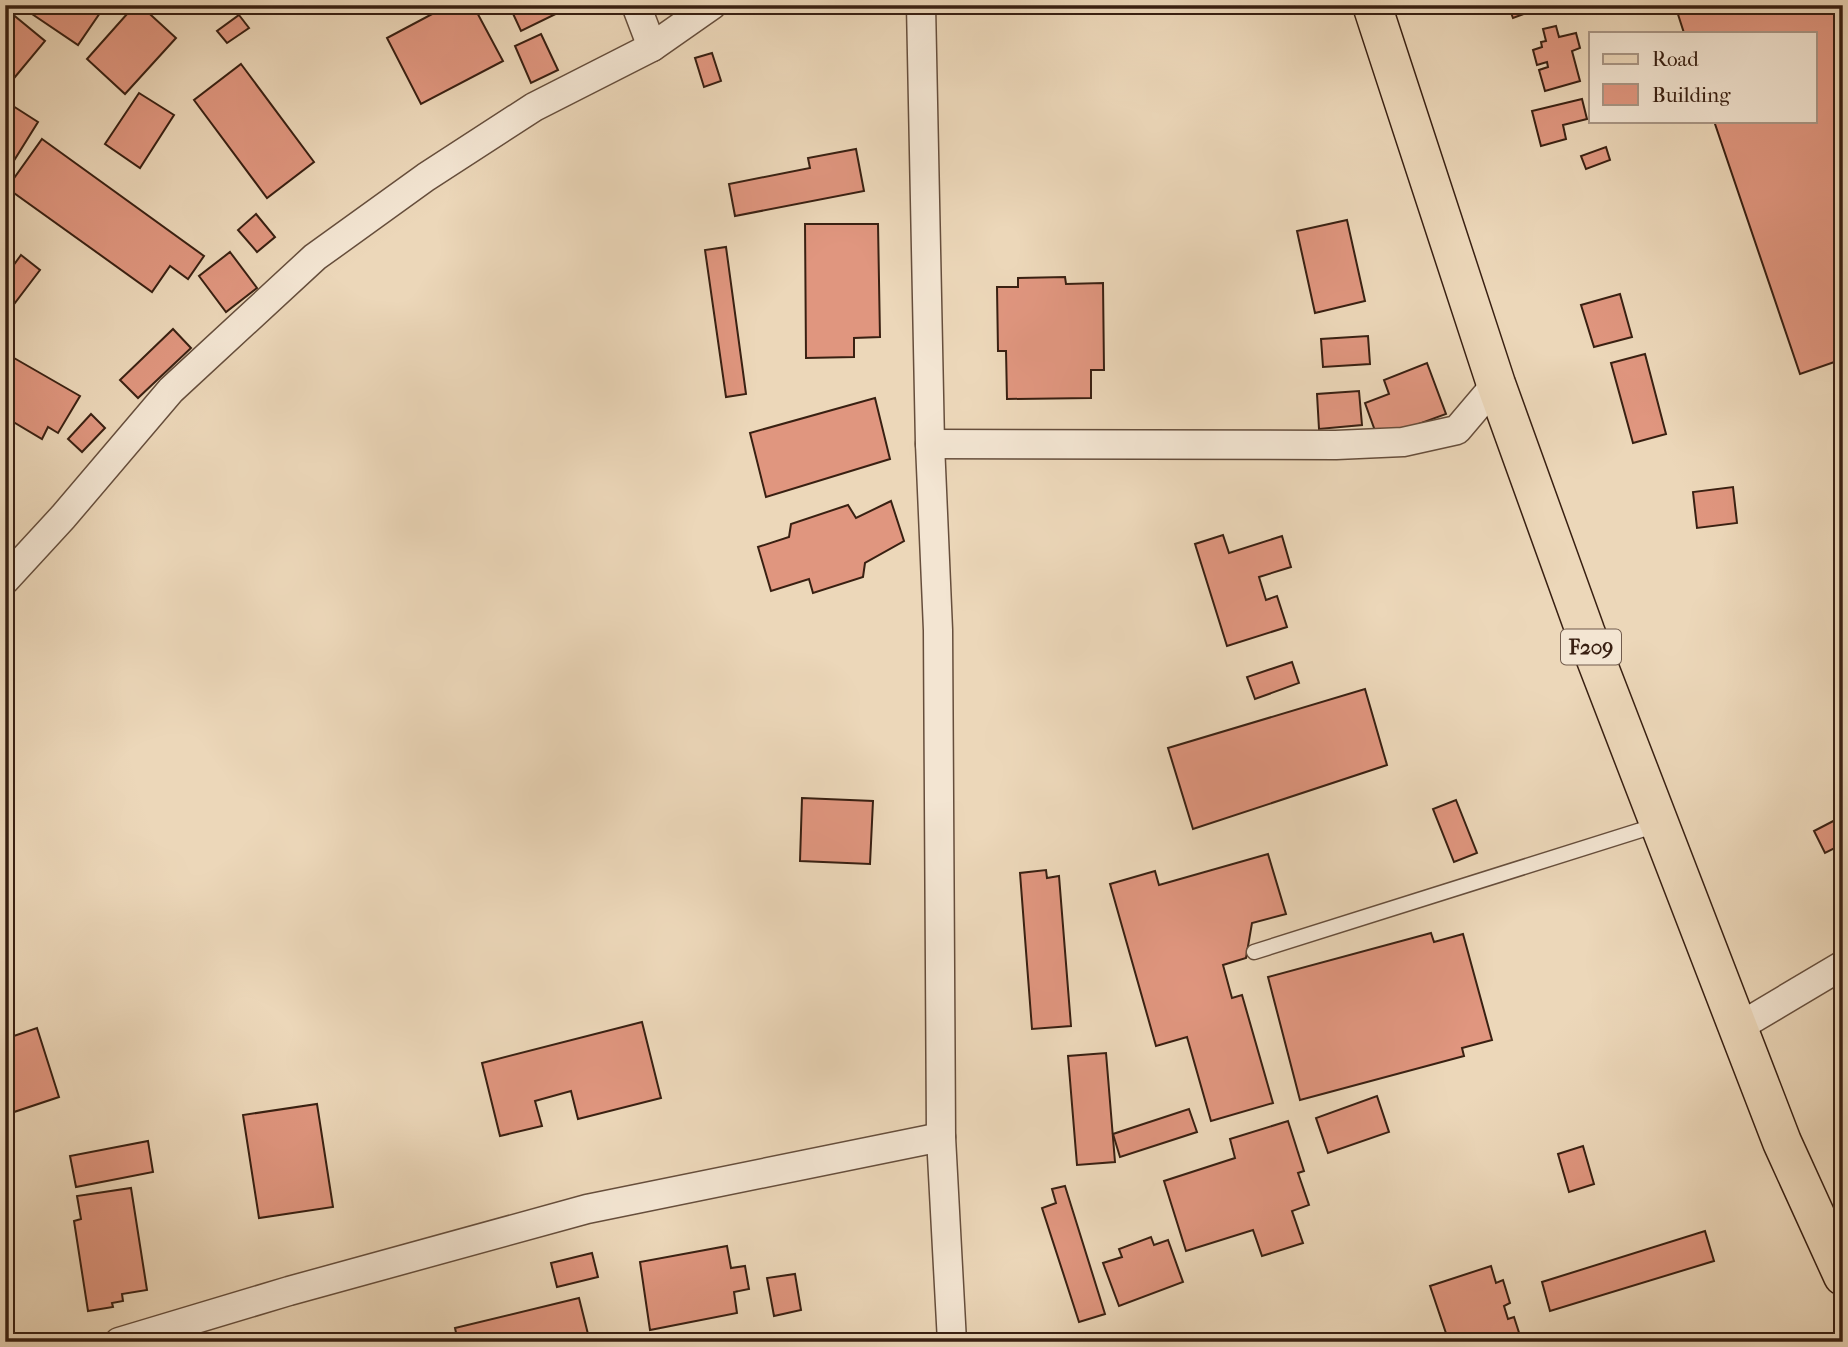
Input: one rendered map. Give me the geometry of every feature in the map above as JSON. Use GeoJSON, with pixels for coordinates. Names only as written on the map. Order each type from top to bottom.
{"type":"FeatureCollection","features":[{"type":"Feature","properties":{"kind":"main road","name":"F209"},"geometry":{"type":"LineString","coordinates":[[1373,5],[1496,384],[1585,631],[1782,1142],[1843,1276]]}},
{"type":"Feature","properties":{"kind":"street"},"geometry":{"type":"LineString","coordinates":[[636,5],[652,47]]}},
{"type":"Feature","properties":{"kind":"street"},"geometry":{"type":"LineString","coordinates":[[5,580],[63,517],[171,390],[315,257],[426,177],[534,107],[652,47],[712,5]]}},
{"type":"Feature","properties":{"kind":"street"},"geometry":{"type":"LineString","coordinates":[[922,5],[930,443],[938,630],[941,1137],[952,1342]]}},
{"type":"Feature","properties":{"kind":"street"},"geometry":{"type":"LineString","coordinates":[[930,443],[1403,442],[1457,430],[1496,384]]}},
{"type":"Feature","properties":{"kind":"street"},"geometry":{"type":"LineString","coordinates":[[1737,1028],[1843,965]]}},
{"type":"Feature","properties":{"kind":"street"},"geometry":{"type":"LineString","coordinates":[[120,1342],[289,1291],[587,1209],[941,1137]]}},
{"type":"Feature","properties":{"kind":"lane"},"geometry":{"type":"LineString","coordinates":[[1254,952],[1659,825]]}},
{"type":"Feature","properties":{"kind":"building"},"geometry":{"type":"Polygon","coordinates":[[[38,5],[95,5],[102,10],[78,45],[32,14],[38,5]]]}},
{"type":"Feature","properties":{"kind":"building"},"geometry":{"type":"Polygon","coordinates":[[[135,5],[140,5],[176,38],[125,94],[87,59],[135,5]]]}},
{"type":"Feature","properties":{"kind":"building"},"geometry":{"type":"Polygon","coordinates":[[[449,5],[473,5],[503,61],[421,104],[387,38],[449,5]]]}},
{"type":"Feature","properties":{"kind":"building"},"geometry":{"type":"Polygon","coordinates":[[[509,5],[574,5],[521,31],[509,5]]]}},
{"type":"Feature","properties":{"kind":"building"},"geometry":{"type":"Polygon","coordinates":[[[1508,5],[1548,5],[1513,18],[1508,5]]]}},
{"type":"Feature","properties":{"kind":"building"},"geometry":{"type":"Polygon","coordinates":[[[1675,5],[1843,5],[1843,359],[1800,374],[1714,122],[1816,122],[1816,32],[1684,32],[1675,5]]]}},
{"type":"Feature","properties":{"kind":"building"},"geometry":{"type":"Polygon","coordinates":[[[5,8],[45,41],[15,77],[5,68],[5,8]]]}},
{"type":"Feature","properties":{"kind":"building"},"geometry":{"type":"Polygon","coordinates":[[[239,15],[249,28],[227,43],[217,31],[239,15]]]}},
{"type":"Feature","properties":{"kind":"building"},"geometry":{"type":"Polygon","coordinates":[[[1556,26],[1559,37],[1576,33],[1580,48],[1572,51],[1580,81],[1545,91],[1539,70],[1548,67],[1547,62],[1537,65],[1533,50],[1542,47],[1541,42],[1546,41],[1543,29],[1556,26]]]}},
{"type":"Feature","properties":{"kind":"building"},"geometry":{"type":"Polygon","coordinates":[[[541,34],[558,70],[531,83],[515,46],[541,34]]]}},
{"type":"Feature","properties":{"kind":"building"},"geometry":{"type":"Polygon","coordinates":[[[712,53],[721,81],[704,87],[695,58],[712,53]]]}},
{"type":"Feature","properties":{"kind":"building"},"geometry":{"type":"Polygon","coordinates":[[[241,64],[314,162],[267,198],[194,100],[241,64]]]}},
{"type":"Feature","properties":{"kind":"building"},"geometry":{"type":"Polygon","coordinates":[[[139,93],[174,115],[140,168],[105,144],[139,93]]]}},
{"type":"Feature","properties":{"kind":"building"},"geometry":{"type":"Polygon","coordinates":[[[1582,99],[1587,119],[1563,125],[1566,139],[1541,146],[1532,111],[1582,99]]]}},
{"type":"Feature","properties":{"kind":"building"},"geometry":{"type":"Polygon","coordinates":[[[13,106],[38,122],[5,175],[5,120],[13,106]]]}},
{"type":"Feature","properties":{"kind":"building"},"geometry":{"type":"Polygon","coordinates":[[[42,139],[204,256],[188,279],[170,266],[152,292],[7,188],[42,139]]]}},
{"type":"Feature","properties":{"kind":"building"},"geometry":{"type":"Polygon","coordinates":[[[1606,147],[1610,160],[1586,169],[1581,156],[1606,147]]]}},
{"type":"Feature","properties":{"kind":"building"},"geometry":{"type":"Polygon","coordinates":[[[856,149],[864,191],[735,216],[729,184],[810,168],[808,158],[856,149]]]}},
{"type":"Feature","properties":{"kind":"building"},"geometry":{"type":"Polygon","coordinates":[[[256,214],[275,237],[257,252],[238,230],[256,214]]]}},
{"type":"Feature","properties":{"kind":"building"},"geometry":{"type":"Polygon","coordinates":[[[1347,220],[1365,301],[1315,313],[1297,231],[1347,220]]]}},
{"type":"Feature","properties":{"kind":"building"},"geometry":{"type":"Polygon","coordinates":[[[805,224],[878,224],[880,337],[854,338],[854,357],[806,358],[805,224]]]}},
{"type":"Feature","properties":{"kind":"building"},"geometry":{"type":"Polygon","coordinates":[[[726,247],[746,394],[726,397],[705,250],[726,247]]]}},
{"type":"Feature","properties":{"kind":"building"},"geometry":{"type":"Polygon","coordinates":[[[230,252],[257,288],[226,312],[199,276],[230,252]]]}},
{"type":"Feature","properties":{"kind":"building"},"geometry":{"type":"Polygon","coordinates":[[[21,255],[40,270],[5,316],[5,277],[21,255]]]}},
{"type":"Feature","properties":{"kind":"building"},"geometry":{"type":"Polygon","coordinates":[[[1065,277],[1066,284],[1103,283],[1104,370],[1091,370],[1091,398],[1007,399],[1006,351],[998,351],[997,287],[1018,287],[1018,278],[1065,277]]]}},
{"type":"Feature","properties":{"kind":"building"},"geometry":{"type":"Polygon","coordinates":[[[1620,294],[1632,337],[1594,347],[1581,305],[1620,294]]]}},
{"type":"Feature","properties":{"kind":"building"},"geometry":{"type":"Polygon","coordinates":[[[173,329],[191,348],[138,398],[120,380],[173,329]]]}},
{"type":"Feature","properties":{"kind":"building"},"geometry":{"type":"Polygon","coordinates":[[[1368,336],[1370,364],[1323,367],[1321,339],[1368,336]]]}},
{"type":"Feature","properties":{"kind":"building"},"geometry":{"type":"Polygon","coordinates":[[[1645,354],[1666,434],[1633,443],[1611,363],[1645,354]]]}},
{"type":"Feature","properties":{"kind":"building"},"geometry":{"type":"Polygon","coordinates":[[[14,358],[80,396],[58,433],[48,427],[42,439],[5,417],[5,372],[14,358]]]}},
{"type":"Feature","properties":{"kind":"building"},"geometry":{"type":"Polygon","coordinates":[[[1427,363],[1446,414],[1378,439],[1365,403],[1389,394],[1384,380],[1427,363]]]}},
{"type":"Feature","properties":{"kind":"building"},"geometry":{"type":"Polygon","coordinates":[[[1359,391],[1362,425],[1319,429],[1317,394],[1359,391]]]}},
{"type":"Feature","properties":{"kind":"building"},"geometry":{"type":"Polygon","coordinates":[[[875,398],[890,459],[766,497],[750,433],[875,398]]]}},
{"type":"Feature","properties":{"kind":"building"},"geometry":{"type":"Polygon","coordinates":[[[91,414],[105,428],[82,452],[68,439],[91,414]]]}},
{"type":"Feature","properties":{"kind":"building"},"geometry":{"type":"Polygon","coordinates":[[[1733,487],[1737,523],[1697,528],[1693,492],[1733,487]]]}},
{"type":"Feature","properties":{"kind":"building"},"geometry":{"type":"Polygon","coordinates":[[[891,501],[904,541],[865,563],[863,577],[813,593],[809,579],[771,591],[758,547],[789,537],[791,524],[848,505],[856,518],[891,501]]]}},
{"type":"Feature","properties":{"kind":"building"},"geometry":{"type":"Polygon","coordinates":[[[1223,535],[1229,553],[1282,536],[1291,567],[1259,577],[1266,600],[1277,596],[1287,627],[1227,646],[1195,544],[1223,535]]]}},
{"type":"Feature","properties":{"kind":"building"},"geometry":{"type":"Polygon","coordinates":[[[1292,662],[1299,683],[1255,699],[1247,677],[1292,662]]]}},
{"type":"Feature","properties":{"kind":"building"},"geometry":{"type":"Polygon","coordinates":[[[1365,689],[1387,765],[1193,829],[1168,748],[1365,689]]]}},
{"type":"Feature","properties":{"kind":"building"},"geometry":{"type":"Polygon","coordinates":[[[802,798],[873,801],[870,864],[800,861],[802,798]]]}},
{"type":"Feature","properties":{"kind":"building"},"geometry":{"type":"Polygon","coordinates":[[[1456,800],[1477,853],[1454,862],[1433,809],[1456,800]]]}},
{"type":"Feature","properties":{"kind":"building"},"geometry":{"type":"Polygon","coordinates":[[[1843,816],[1843,844],[1825,853],[1814,831],[1843,816]]]}},
{"type":"Feature","properties":{"kind":"building"},"geometry":{"type":"Polygon","coordinates":[[[1268,854],[1286,914],[1252,923],[1246,958],[1223,965],[1232,998],[1242,995],[1273,1103],[1211,1121],[1187,1037],[1156,1046],[1110,884],[1155,871],[1159,885],[1268,854]]]}},
{"type":"Feature","properties":{"kind":"building"},"geometry":{"type":"Polygon","coordinates":[[[1046,870],[1047,878],[1059,876],[1071,1026],[1032,1029],[1020,873],[1046,870]]]}},
{"type":"Feature","properties":{"kind":"building"},"geometry":{"type":"Polygon","coordinates":[[[1431,933],[1434,942],[1463,934],[1492,1040],[1462,1048],[1464,1056],[1300,1100],[1268,977],[1431,933]]]}},
{"type":"Feature","properties":{"kind":"building"},"geometry":{"type":"Polygon","coordinates":[[[642,1022],[661,1098],[578,1119],[571,1091],[535,1101],[542,1126],[500,1136],[482,1063],[642,1022]]]}},
{"type":"Feature","properties":{"kind":"building"},"geometry":{"type":"Polygon","coordinates":[[[37,1028],[59,1097],[5,1115],[5,1039],[37,1028]]]}},
{"type":"Feature","properties":{"kind":"building"},"geometry":{"type":"Polygon","coordinates":[[[1106,1053],[1115,1162],[1077,1165],[1068,1056],[1106,1053]]]}},
{"type":"Feature","properties":{"kind":"building"},"geometry":{"type":"Polygon","coordinates":[[[1377,1096],[1389,1132],[1328,1153],[1316,1118],[1377,1096]]]}},
{"type":"Feature","properties":{"kind":"building"},"geometry":{"type":"Polygon","coordinates":[[[317,1104],[333,1207],[259,1218],[243,1115],[317,1104]]]}},
{"type":"Feature","properties":{"kind":"building"},"geometry":{"type":"Polygon","coordinates":[[[1189,1109],[1197,1132],[1120,1157],[1113,1134],[1189,1109]]]}},
{"type":"Feature","properties":{"kind":"building"},"geometry":{"type":"Polygon","coordinates":[[[1288,1121],[1304,1171],[1298,1173],[1309,1205],[1292,1211],[1303,1243],[1262,1256],[1253,1230],[1186,1251],[1164,1181],[1235,1158],[1230,1139],[1288,1121]]]}},
{"type":"Feature","properties":{"kind":"building"},"geometry":{"type":"Polygon","coordinates":[[[148,1141],[153,1172],[76,1187],[70,1156],[148,1141]]]}},
{"type":"Feature","properties":{"kind":"building"},"geometry":{"type":"Polygon","coordinates":[[[1583,1146],[1594,1184],[1569,1192],[1558,1154],[1583,1146]]]}},
{"type":"Feature","properties":{"kind":"building"},"geometry":{"type":"Polygon","coordinates":[[[1065,1186],[1105,1314],[1079,1322],[1042,1208],[1056,1203],[1052,1189],[1065,1186]]]}},
{"type":"Feature","properties":{"kind":"building"},"geometry":{"type":"Polygon","coordinates":[[[131,1188],[147,1290],[122,1294],[123,1301],[112,1303],[113,1307],[88,1311],[74,1221],[81,1219],[77,1196],[131,1188]]]}},
{"type":"Feature","properties":{"kind":"building"},"geometry":{"type":"Polygon","coordinates":[[[1705,1231],[1714,1261],[1550,1311],[1542,1282],[1705,1231]]]}},
{"type":"Feature","properties":{"kind":"building"},"geometry":{"type":"Polygon","coordinates":[[[1151,1237],[1154,1245],[1168,1240],[1183,1282],[1119,1306],[1103,1263],[1122,1257],[1119,1249],[1151,1237]]]}},
{"type":"Feature","properties":{"kind":"building"},"geometry":{"type":"Polygon","coordinates":[[[727,1246],[731,1268],[745,1266],[749,1289],[734,1292],[737,1313],[650,1330],[640,1262],[727,1246]]]}},
{"type":"Feature","properties":{"kind":"building"},"geometry":{"type":"Polygon","coordinates":[[[592,1253],[598,1277],[557,1287],[551,1263],[592,1253]]]}},
{"type":"Feature","properties":{"kind":"building"},"geometry":{"type":"Polygon","coordinates":[[[1491,1266],[1496,1283],[1503,1280],[1510,1303],[1504,1306],[1508,1319],[1514,1317],[1522,1342],[1449,1342],[1430,1286],[1491,1266]]]}},
{"type":"Feature","properties":{"kind":"building"},"geometry":{"type":"Polygon","coordinates":[[[795,1274],[801,1310],[774,1316],[767,1278],[795,1274]]]}},
{"type":"Feature","properties":{"kind":"building"},"geometry":{"type":"Polygon","coordinates":[[[579,1298],[590,1342],[458,1342],[455,1328],[579,1298]]]}},
{"type":"Feature","properties":{"kind":"building"},"geometry":{"type":"Polygon","coordinates":[[[716,1335],[717,1342],[677,1342],[716,1335]]]}}]}
